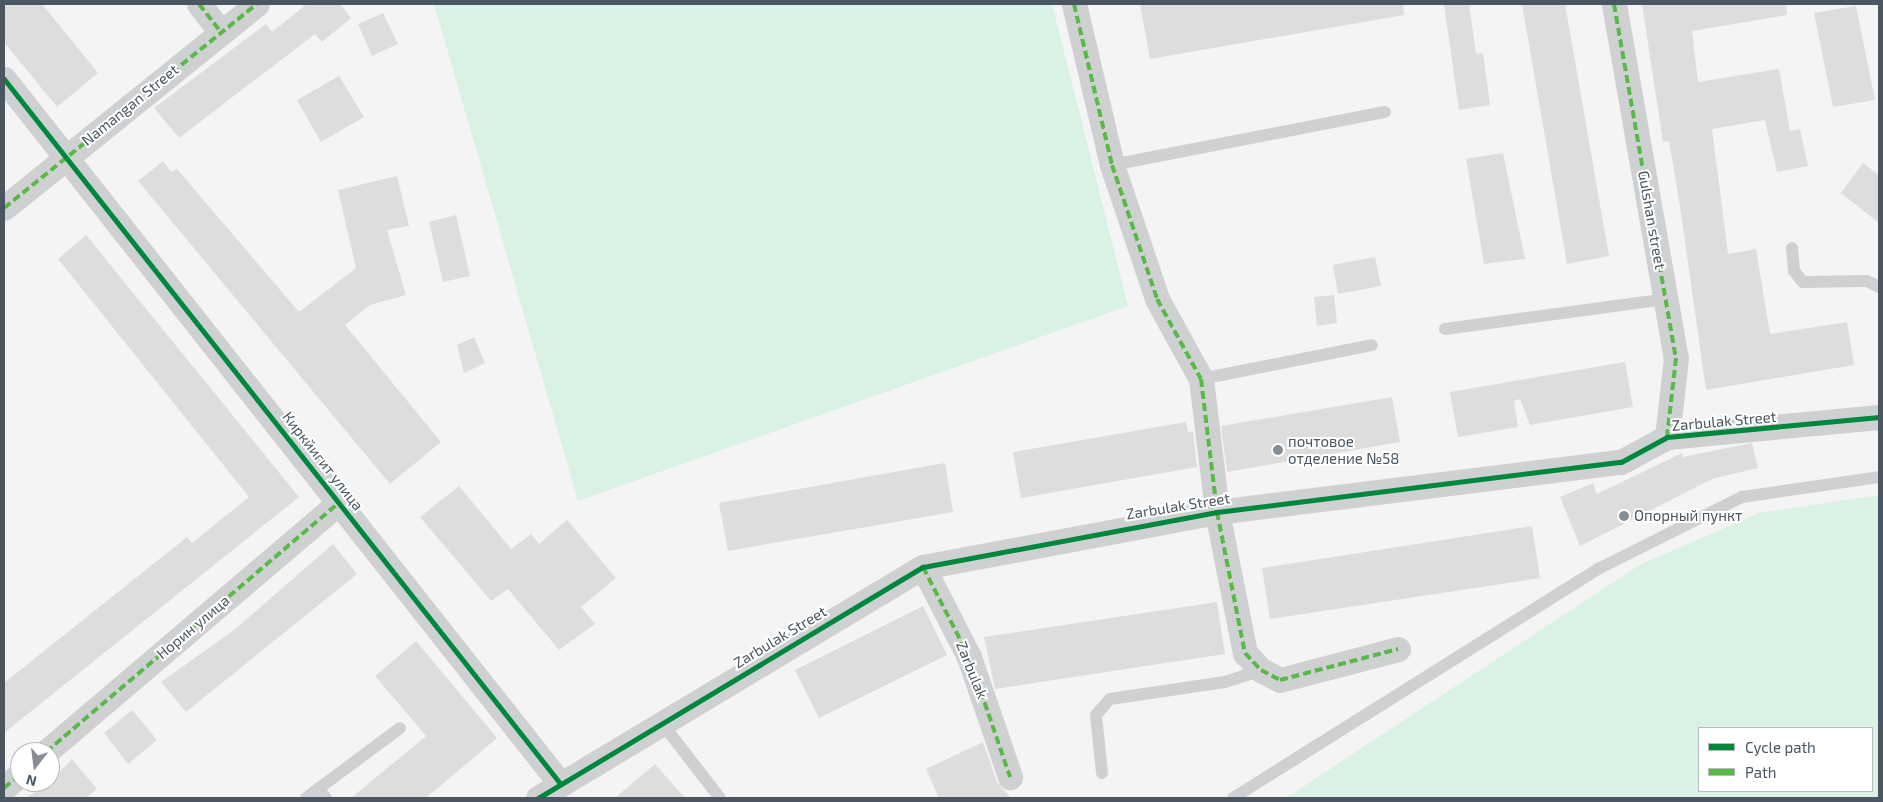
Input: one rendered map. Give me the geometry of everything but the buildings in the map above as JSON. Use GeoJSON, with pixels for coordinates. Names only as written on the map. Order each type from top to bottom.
{"type":"FeatureCollection","features":[{"type":"Feature","properties":{"kind":"street"},"geometry":{"type":"LineString","coordinates":[[199,4],[221,32]]}},
{"type":"Feature","properties":{"kind":"street","name":"Namangan Street"},"geometry":{"type":"LineString","coordinates":[[4,208],[66,156],[257,4]]}},
{"type":"Feature","properties":{"kind":"street"},"geometry":{"type":"LineString","coordinates":[[1074,4],[1112,165],[1157,299],[1201,379],[1217,512],[1245,653],[1260,670],[1280,680],[1398,649]]}},
{"type":"Feature","properties":{"kind":"street","name":"Gulshan street"},"geometry":{"type":"LineString","coordinates":[[1614,4],[1676,358],[1667,437]]}},
{"type":"Feature","properties":{"kind":"street","name":"Киркйигит улица"},"geometry":{"type":"LineString","coordinates":[[4,79],[340,502],[559,782]]}},
{"type":"Feature","properties":{"kind":"street","name":"Zarbulak Street"},"geometry":{"type":"LineString","coordinates":[[538,798],[559,782],[923,567],[1217,512],[1621,462],[1667,437],[1879,417]]}},
{"type":"Feature","properties":{"kind":"street","name":"Норин улица"},"geometry":{"type":"LineString","coordinates":[[58,742],[340,502]]}},
{"type":"Feature","properties":{"kind":"street","name":"Zarbulak"},"geometry":{"type":"LineString","coordinates":[[923,567],[969,657],[1010,776]]}},
{"type":"Feature","properties":{"kind":"lane"},"geometry":{"type":"LineString","coordinates":[[1112,165],[1385,112]]}},
{"type":"Feature","properties":{"kind":"lane"},"geometry":{"type":"LineString","coordinates":[[1792,248],[1794,271],[1803,282],[1867,281],[1879,287]]}},
{"type":"Feature","properties":{"kind":"lane"},"geometry":{"type":"LineString","coordinates":[[1445,329],[1666,299]]}},
{"type":"Feature","properties":{"kind":"lane"},"geometry":{"type":"LineString","coordinates":[[1201,379],[1372,345]]}},
{"type":"Feature","properties":{"kind":"lane"},"geometry":{"type":"LineString","coordinates":[[1233,798],[1600,568],[1733,502],[1879,477]]}},
{"type":"Feature","properties":{"kind":"lane"},"geometry":{"type":"LineString","coordinates":[[1102,773],[1096,715],[1110,699],[1225,682],[1260,670]]}},
{"type":"Feature","properties":{"kind":"lane"},"geometry":{"type":"LineString","coordinates":[[661,722],[720,798]]}},
{"type":"Feature","properties":{"kind":"lane"},"geometry":{"type":"LineString","coordinates":[[306,798],[322,793],[400,728]]}},
{"type":"Feature","properties":{"kind":"green space"},"geometry":{"type":"Polygon","coordinates":[[[434,4],[1052,4],[1128,306],[578,501],[434,4]]]}},
{"type":"Feature","properties":{"kind":"green space"},"geometry":{"type":"Polygon","coordinates":[[[1879,495],[1879,798],[1286,798],[1641,564],[1759,513],[1879,495]]]}},
{"type":"Feature","properties":{"kind":"marked path"},"geometry":{"type":"LineString","coordinates":[[199,4],[221,32]]}},
{"type":"Feature","properties":{"kind":"marked path"},"geometry":{"type":"LineString","coordinates":[[4,208],[257,4]]}},
{"type":"Feature","properties":{"kind":"marked path"},"geometry":{"type":"LineString","coordinates":[[1074,4],[1112,165],[1157,299],[1201,379],[1217,512],[1245,653],[1261,670],[1280,680],[1398,649]]}},
{"type":"Feature","properties":{"kind":"marked path"},"geometry":{"type":"LineString","coordinates":[[1614,4],[1676,358],[1667,437]]}},
{"type":"Feature","properties":{"kind":"marked path"},"geometry":{"type":"LineString","coordinates":[[58,742],[340,502]]}},
{"type":"Feature","properties":{"kind":"marked path"},"geometry":{"type":"LineString","coordinates":[[923,567],[969,657],[1010,777]]}},
{"type":"Feature","properties":{"kind":"marked path"},"geometry":{"type":"LineString","coordinates":[[4,788],[10,783]]}},
{"type":"Feature","properties":{"kind":"cycle path"},"geometry":{"type":"LineString","coordinates":[[4,79],[559,782]]}},
{"type":"Feature","properties":{"kind":"cycle path"},"geometry":{"type":"LineString","coordinates":[[538,798],[923,567],[1217,512],[1621,462],[1667,437],[1879,417]]}},
{"type":"Feature","properties":{"kind":"place","name":"почтовое отделение №58"},"geometry":{"type":"Point","coordinates":[1278,450]}},
{"type":"Feature","properties":{"kind":"place","name":"Опорный пункт"},"geometry":{"type":"Point","coordinates":[1624,516]}}]}
